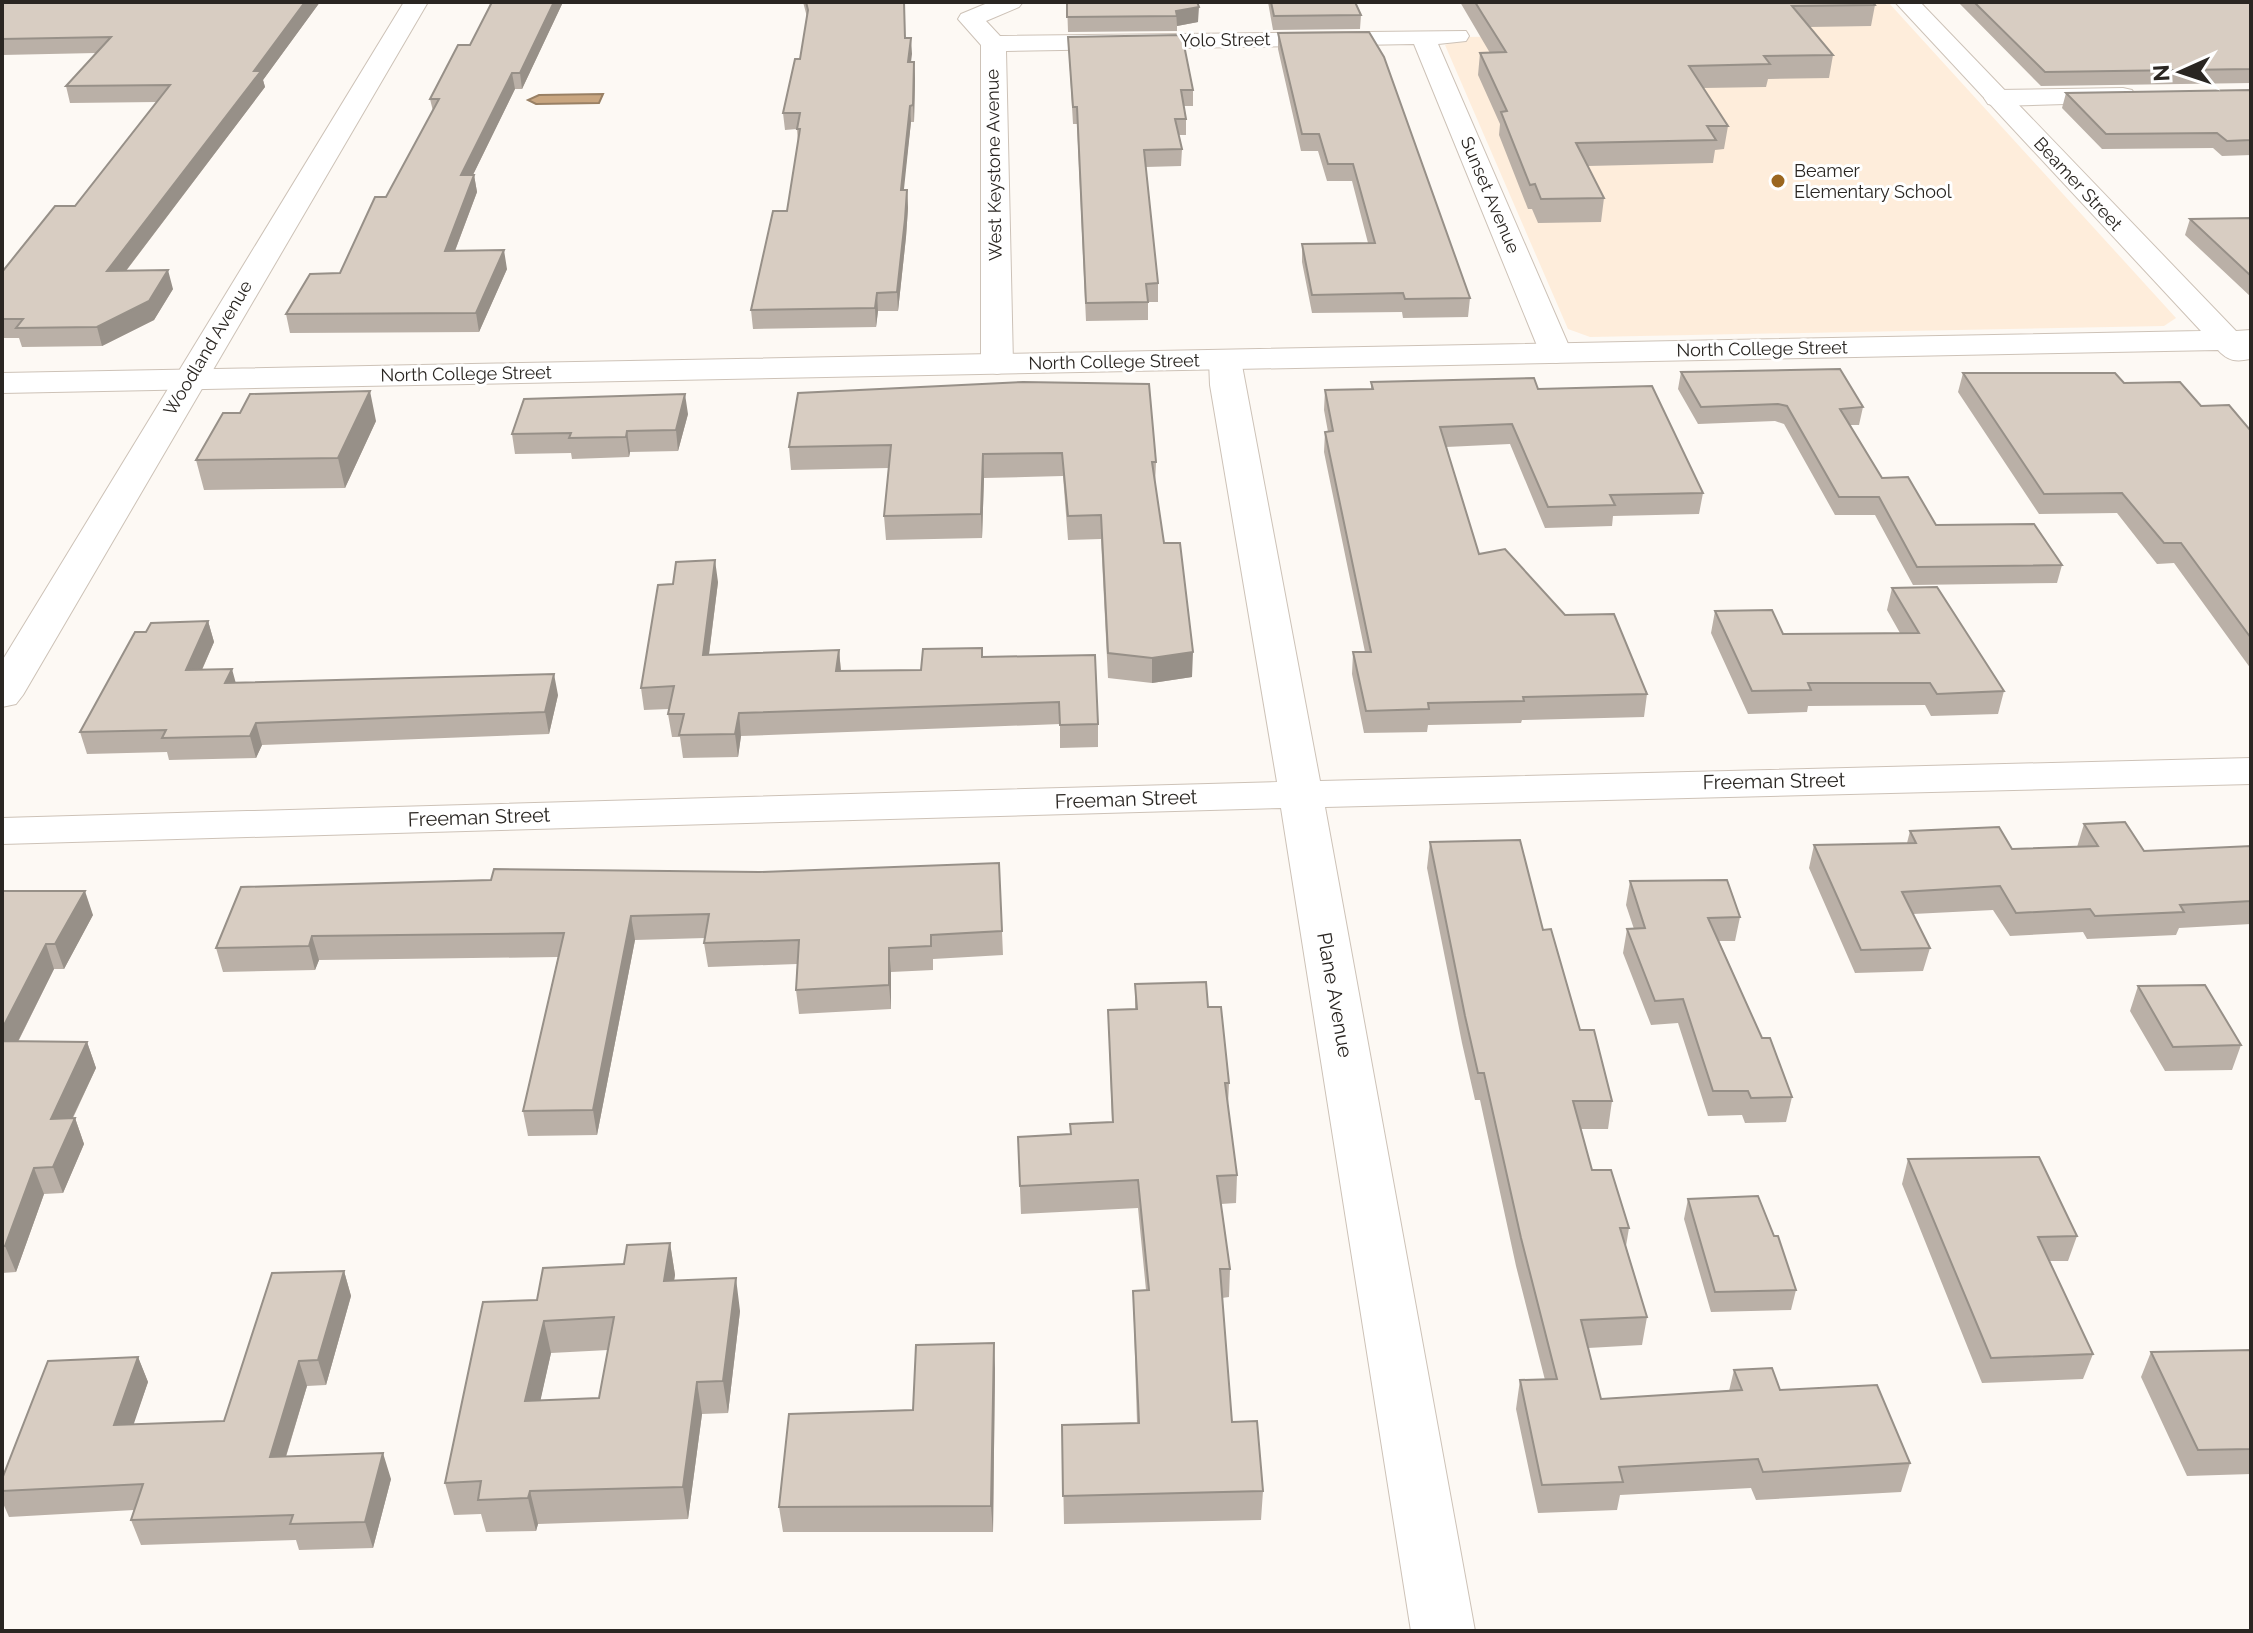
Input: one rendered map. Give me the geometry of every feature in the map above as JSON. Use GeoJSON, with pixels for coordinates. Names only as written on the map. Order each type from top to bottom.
{"type":"FeatureCollection","features":[{"type":"Feature","properties":{"kind":"street","name":"Woodland Avenue"},"geometry":{"type":"LineString","coordinates":[[2,695],[416,2]]}},
{"type":"Feature","properties":{"kind":"street","name":"West Keystone Avenue"},"geometry":{"type":"LineString","coordinates":[[960,11],[1011,2]]}},
{"type":"Feature","properties":{"kind":"street","name":"Beamer Street"},"geometry":{"type":"LineString","coordinates":[[1907,2],[1997,98],[2239,340],[2251,364]]}},
{"type":"Feature","properties":{"kind":"street","name":"West Keystone Avenue"},"geometry":{"type":"LineString","coordinates":[[960,11],[993,44],[997,364]]}},
{"type":"Feature","properties":{"kind":"street","name":"Yolo Street"},"geometry":{"type":"LineString","coordinates":[[993,44],[1457,36]]}},
{"type":"Feature","properties":{"kind":"street","name":"Sunset Avenue"},"geometry":{"type":"LineString","coordinates":[[1423,37],[1556,353]]}},
{"type":"Feature","properties":{"kind":"street"},"geometry":{"type":"LineString","coordinates":[[1997,98],[2144,95]]}},
{"type":"Feature","properties":{"kind":"street","name":"North College Street"},"geometry":{"type":"LineString","coordinates":[[2,383],[2239,340]]}},
{"type":"Feature","properties":{"kind":"street","name":"Plane Avenue"},"geometry":{"type":"LineString","coordinates":[[1225,360],[1443,1631]]}},
{"type":"Feature","properties":{"kind":"street","name":"Freeman Street"},"geometry":{"type":"LineString","coordinates":[[2,831],[2251,771]]}},
{"type":"Feature","properties":{"kind":"shaded area","name":"Beamer Elementary School"},"geometry":{"type":"Polygon","coordinates":[[[1731,2],[1888,2],[2176,318],[2164,326],[1590,337],[1568,329],[1445,45],[1467,37],[1753,32],[1731,2]]]}},
{"type":"Feature","properties":{"kind":"shaded area"},"geometry":{"type":"Polygon","coordinates":[[[603,94],[599,103],[536,104],[528,100],[539,95],[603,94]]]}},
{"type":"Feature","properties":{"kind":"building"},"geometry":{"type":"Polygon","coordinates":[[[2,2],[305,2],[254,71],[261,71],[107,271],[168,270],[149,301],[97,327],[16,328],[23,319],[2,319],[2,272],[55,206],[75,206],[170,85],[66,86],[111,37],[2,39],[2,2]]]}},
{"type":"Feature","properties":{"kind":"building"},"geometry":{"type":"Polygon","coordinates":[[[492,2],[554,2],[520,73],[512,73],[461,175],[474,175],[445,251],[504,250],[476,313],[286,314],[310,274],[340,273],[375,197],[386,197],[439,99],[430,99],[458,45],[470,45],[492,2]]]}},
{"type":"Feature","properties":{"kind":"building"},"geometry":{"type":"Polygon","coordinates":[[[806,2],[904,2],[905,38],[911,38],[908,62],[914,62],[913,105],[910,106],[901,190],[907,190],[905,219],[897,292],[877,293],[875,308],[751,310],[773,211],[787,211],[800,113],[783,113],[795,59],[800,59],[808,10],[806,2]]]}},
{"type":"Feature","properties":{"kind":"building"},"geometry":{"type":"Polygon","coordinates":[[[1067,2],[1197,2],[1199,7],[1176,11],[1177,16],[1067,17],[1067,2]]]}},
{"type":"Feature","properties":{"kind":"building"},"geometry":{"type":"Polygon","coordinates":[[[1271,2],[1355,2],[1361,15],[1274,16],[1271,2]]]}},
{"type":"Feature","properties":{"kind":"building"},"geometry":{"type":"Polygon","coordinates":[[[1475,2],[1873,2],[1875,5],[1792,6],[1833,55],[1764,56],[1770,64],[1689,66],[1728,126],[1707,126],[1716,140],[1576,143],[1604,198],[1541,199],[1535,184],[1530,185],[1501,112],[1507,111],[1480,53],[1506,52],[1475,2]]]}},
{"type":"Feature","properties":{"kind":"building"},"geometry":{"type":"Polygon","coordinates":[[[1974,2],[2251,2],[2251,69],[2045,72],[1974,2]]]}},
{"type":"Feature","properties":{"kind":"building"},"geometry":{"type":"Polygon","coordinates":[[[1369,32],[1384,57],[1470,298],[1405,299],[1403,293],[1312,295],[1302,244],[1375,243],[1353,164],[1328,164],[1319,134],[1302,134],[1278,33],[1369,32]]]}},
{"type":"Feature","properties":{"kind":"building"},"geometry":{"type":"Polygon","coordinates":[[[1182,35],[1193,90],[1181,90],[1186,119],[1175,119],[1182,149],[1144,150],[1158,283],[1146,284],[1148,302],[1086,303],[1077,107],[1073,107],[1068,37],[1182,35]]]}},
{"type":"Feature","properties":{"kind":"building"},"geometry":{"type":"Polygon","coordinates":[[[2251,90],[2251,140],[2227,141],[2217,133],[2106,134],[2066,93],[2251,90]]]}},
{"type":"Feature","properties":{"kind":"building"},"geometry":{"type":"Polygon","coordinates":[[[2251,218],[2251,276],[2190,219],[2251,218]]]}},
{"type":"Feature","properties":{"kind":"building"},"geometry":{"type":"Polygon","coordinates":[[[1840,369],[1863,407],[1840,409],[1882,478],[1908,477],[1936,525],[2034,524],[2062,565],[1917,567],[1879,497],[1839,497],[1787,406],[1701,407],[1681,372],[1840,369]]]}},
{"type":"Feature","properties":{"kind":"building"},"geometry":{"type":"Polygon","coordinates":[[[1963,373],[2115,373],[2124,383],[2180,382],[2201,406],[2229,405],[2251,431],[2251,638],[2181,543],[2164,543],[2122,493],[2044,494],[1963,373]]]}},
{"type":"Feature","properties":{"kind":"building"},"geometry":{"type":"Polygon","coordinates":[[[1534,378],[1538,389],[1652,386],[1703,493],[1610,495],[1615,505],[1548,507],[1512,424],[1440,427],[1479,554],[1505,549],[1565,615],[1614,614],[1647,694],[1523,697],[1524,701],[1428,703],[1429,709],[1366,711],[1353,652],[1371,652],[1325,432],[1333,431],[1325,390],[1373,389],[1371,382],[1534,378]]]}},
{"type":"Feature","properties":{"kind":"building"},"geometry":{"type":"Polygon","coordinates":[[[1023,382],[1149,384],[1156,462],[1152,462],[1164,543],[1180,543],[1193,652],[1152,658],[1108,653],[1101,515],[1068,516],[1062,453],[983,454],[981,514],[884,516],[891,445],[789,447],[798,393],[1023,382]]]}},
{"type":"Feature","properties":{"kind":"building"},"geometry":{"type":"Polygon","coordinates":[[[370,391],[338,458],[196,460],[223,413],[240,413],[250,394],[370,391]]]}},
{"type":"Feature","properties":{"kind":"building"},"geometry":{"type":"Polygon","coordinates":[[[685,394],[676,430],[627,431],[626,437],[569,438],[571,433],[512,434],[524,399],[685,394]]]}},
{"type":"Feature","properties":{"kind":"building"},"geometry":{"type":"Polygon","coordinates":[[[715,560],[703,655],[839,650],[836,671],[921,670],[923,649],[982,648],[982,657],[1095,655],[1098,724],[1060,725],[1059,702],[739,713],[735,734],[679,735],[684,714],[668,714],[674,686],[641,688],[658,585],[673,584],[676,562],[715,560]]]}},
{"type":"Feature","properties":{"kind":"building"},"geometry":{"type":"Polygon","coordinates":[[[1937,587],[2004,691],[1937,694],[1930,683],[1808,683],[1811,690],[1752,691],[1715,611],[1772,610],[1783,634],[1919,633],[1892,588],[1937,587]]]}},
{"type":"Feature","properties":{"kind":"building"},"geometry":{"type":"Polygon","coordinates":[[[208,621],[186,670],[232,669],[225,683],[554,674],[545,712],[256,723],[250,736],[162,738],[166,730],[80,732],[135,632],[146,632],[151,623],[208,621]]]}},
{"type":"Feature","properties":{"kind":"building"},"geometry":{"type":"Polygon","coordinates":[[[2125,822],[2144,851],[2251,846],[2251,901],[2180,905],[2184,912],[2095,916],[2090,909],[2016,913],[2000,886],[1902,892],[1930,948],[1861,950],[1814,845],[1916,843],[1910,831],[1999,827],[2012,849],[2098,846],[2084,824],[2125,822]]]}},
{"type":"Feature","properties":{"kind":"building"},"geometry":{"type":"Polygon","coordinates":[[[1520,840],[1543,930],[1551,929],[1580,1030],[1594,1030],[1612,1101],[1573,1101],[1592,1170],[1611,1170],[1629,1228],[1620,1228],[1647,1317],[1581,1320],[1601,1399],[1742,1390],[1734,1370],[1772,1368],[1780,1390],[1877,1385],[1910,1463],[1763,1472],[1758,1459],[1619,1467],[1623,1482],[1542,1485],[1520,1380],[1557,1379],[1484,1073],[1478,1073],[1430,842],[1520,840]]]}},
{"type":"Feature","properties":{"kind":"building"},"geometry":{"type":"Polygon","coordinates":[[[999,863],[1002,931],[931,935],[931,946],[889,948],[889,985],[796,990],[799,940],[704,943],[709,914],[631,916],[593,1110],[523,1111],[564,933],[312,936],[309,946],[216,948],[241,887],[491,880],[494,869],[759,872],[999,863]]]}},
{"type":"Feature","properties":{"kind":"building"},"geometry":{"type":"Polygon","coordinates":[[[1727,880],[1740,917],[1708,918],[1762,1038],[1770,1038],[1792,1097],[1751,1098],[1748,1091],[1713,1091],[1683,999],[1655,1001],[1627,929],[1645,928],[1630,881],[1727,880]]]}},
{"type":"Feature","properties":{"kind":"building"},"geometry":{"type":"Polygon","coordinates":[[[2,891],[85,891],[55,944],[46,944],[2,1029],[2,891]]]}},
{"type":"Feature","properties":{"kind":"building"},"geometry":{"type":"Polygon","coordinates":[[[1206,982],[1208,1007],[1221,1007],[1229,1083],[1225,1083],[1237,1175],[1217,1176],[1230,1269],[1220,1269],[1232,1422],[1257,1421],[1263,1491],[1063,1496],[1062,1425],[1139,1423],[1133,1291],[1149,1290],[1138,1180],[1020,1186],[1018,1137],[1071,1134],[1070,1124],[1113,1122],[1108,1010],[1137,1009],[1135,984],[1206,982]]]}},
{"type":"Feature","properties":{"kind":"building"},"geometry":{"type":"Polygon","coordinates":[[[2205,985],[2241,1045],[2173,1047],[2138,986],[2205,985]]]}},
{"type":"Feature","properties":{"kind":"building"},"geometry":{"type":"Polygon","coordinates":[[[2,1041],[87,1042],[51,1119],[75,1118],[53,1167],[34,1168],[5,1246],[2,1246],[2,1041]]]}},
{"type":"Feature","properties":{"kind":"building"},"geometry":{"type":"Polygon","coordinates":[[[2039,1157],[2077,1236],[2038,1237],[2093,1354],[1991,1358],[1908,1159],[2039,1157]]]}},
{"type":"Feature","properties":{"kind":"building"},"geometry":{"type":"Polygon","coordinates":[[[1758,1196],[1774,1236],[1778,1236],[1796,1290],[1715,1292],[1688,1199],[1758,1196]]]}},
{"type":"Feature","properties":{"kind":"building"},"geometry":{"type":"Polygon","coordinates":[[[670,1243],[664,1281],[736,1278],[723,1381],[697,1382],[683,1487],[530,1491],[528,1498],[478,1500],[481,1481],[445,1483],[483,1302],[537,1300],[543,1268],[624,1264],[627,1245],[670,1243]],[[614,1317],[544,1321],[525,1401],[599,1398],[614,1317]]]}},
{"type":"Feature","properties":{"kind":"building"},"geometry":{"type":"Polygon","coordinates":[[[344,1271],[318,1360],[299,1361],[270,1457],[383,1453],[365,1522],[290,1524],[293,1515],[131,1520],[143,1484],[2,1491],[2,1479],[48,1361],[138,1357],[114,1425],[224,1421],[272,1273],[344,1271]]]}},
{"type":"Feature","properties":{"kind":"building"},"geometry":{"type":"Polygon","coordinates":[[[994,1343],[991,1506],[779,1507],[789,1414],[913,1410],[916,1345],[994,1343]]]}},
{"type":"Feature","properties":{"kind":"building"},"geometry":{"type":"Polygon","coordinates":[[[2251,1350],[2251,1449],[2198,1450],[2151,1352],[2251,1350]]]}},
{"type":"Feature","properties":{"kind":"place","name":"Beamer Elementary School"},"geometry":{"type":"Point","coordinates":[1778,181]}}]}
